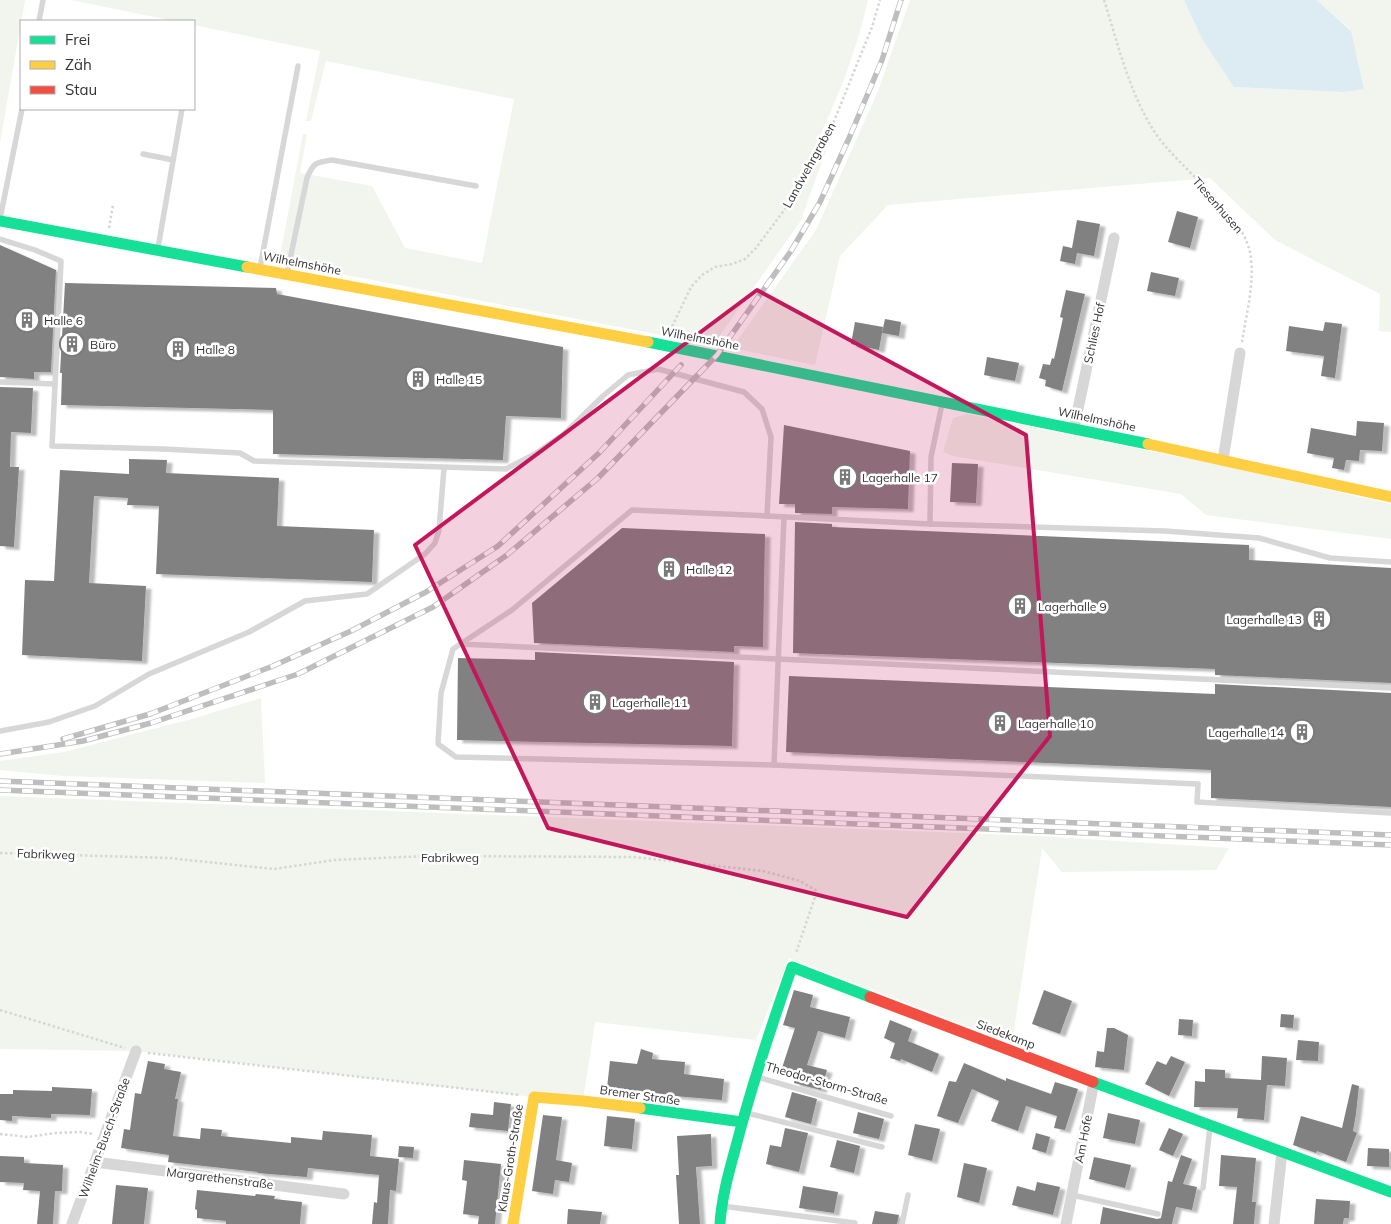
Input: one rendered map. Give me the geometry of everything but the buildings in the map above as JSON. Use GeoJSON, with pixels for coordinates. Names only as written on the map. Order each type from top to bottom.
{"type":"FeatureCollection","features":[{"type":"Feature","properties":{"kind":"street","name":"Wilhelmshöhe"},"geometry":{"type":"LineString","coordinates":[[0,220],[664,345],[1074,428],[1391,497]]}},
{"type":"Feature","properties":{"kind":"street","name":"Schlies Hof"},"geometry":{"type":"LineString","coordinates":[[1074,428],[1114,238]]}},
{"type":"Feature","properties":{"kind":"street"},"geometry":{"type":"LineString","coordinates":[[1223,460],[1240,353]]}},
{"type":"Feature","properties":{"kind":"street","name":"Theodor-Storm-Straße"},"geometry":{"type":"LineString","coordinates":[[720,1224],[720,1205],[765,1040],[792,967]]}},
{"type":"Feature","properties":{"kind":"street","name":"Siedekamp"},"geometry":{"type":"LineString","coordinates":[[792,967],[1391,1192]]}},
{"type":"Feature","properties":{"kind":"street","name":"Wilhelm-Busch-Straße"},"geometry":{"type":"LineString","coordinates":[[72,1224],[136,1051]]}},
{"type":"Feature","properties":{"kind":"street","name":"Am Hofe"},"geometry":{"type":"LineString","coordinates":[[1066,1224],[1094,1082]]}},
{"type":"Feature","properties":{"kind":"street","name":"Bremer Straße"},"geometry":{"type":"LineString","coordinates":[[534,1097],[583,1100],[744,1118]]}},
{"type":"Feature","properties":{"kind":"street","name":"Klaus-Groth-Straße"},"geometry":{"type":"LineString","coordinates":[[513,1224],[534,1097]]}},
{"type":"Feature","properties":{"kind":"street"},"geometry":{"type":"LineString","coordinates":[[1274,1224],[1282,1152]]}},
{"type":"Feature","properties":{"kind":"street","name":"Margarethenstraße"},"geometry":{"type":"LineString","coordinates":[[95,1162],[344,1194]]}},
{"type":"Feature","properties":{"kind":"lane"},"geometry":{"type":"LineString","coordinates":[[39,20],[43,0]]}},
{"type":"Feature","properties":{"kind":"lane"},"geometry":{"type":"LineString","coordinates":[[260,269],[298,66]]}},
{"type":"Feature","properties":{"kind":"lane"},"geometry":{"type":"LineString","coordinates":[[0,220],[22,110]]}},
{"type":"Feature","properties":{"kind":"lane"},"geometry":{"type":"LineString","coordinates":[[157,250],[182,110]]}},
{"type":"Feature","properties":{"kind":"lane"},"geometry":{"type":"LineString","coordinates":[[143,154],[173,160]]}},
{"type":"Feature","properties":{"kind":"lane"},"geometry":{"type":"LineString","coordinates":[[287,274],[307,178],[312,167],[319,162],[332,160],[476,186]]}},
{"type":"Feature","properties":{"kind":"lane"},"geometry":{"type":"LineString","coordinates":[[0,239],[35,250],[61,261],[52,446],[240,453],[254,461],[506,469],[535,454],[564,434],[603,396],[628,375],[658,369],[744,392],[762,409],[770,437],[767,516]]}},
{"type":"Feature","properties":{"kind":"lane"},"geometry":{"type":"LineString","coordinates":[[0,382],[55,384]]}},
{"type":"Feature","properties":{"kind":"lane"},"geometry":{"type":"LineString","coordinates":[[930,524],[931,457],[943,402]]}},
{"type":"Feature","properties":{"kind":"lane"},"geometry":{"type":"LineString","coordinates":[[0,731],[49,722],[94,706],[149,674],[249,632],[305,601],[367,594],[425,554],[435,543],[440,530],[444,468]]}},
{"type":"Feature","properties":{"kind":"lane"},"geometry":{"type":"LineString","coordinates":[[1391,562],[1330,558],[1259,538],[1165,531],[930,524],[632,510],[512,610],[453,649],[441,693],[438,744],[456,757],[774,765],[1198,784],[1197,802],[1391,813]]}},
{"type":"Feature","properties":{"kind":"lane"},"geometry":{"type":"LineString","coordinates":[[774,765],[784,517]]}},
{"type":"Feature","properties":{"kind":"lane"},"geometry":{"type":"LineString","coordinates":[[460,644],[1391,688]]}},
{"type":"Feature","properties":{"kind":"lane","name":"Theodor-Storm-Straße"},"geometry":{"type":"LineString","coordinates":[[755,1077],[891,1116]]}},
{"type":"Feature","properties":{"kind":"lane"},"geometry":{"type":"LineString","coordinates":[[744,1118],[882,1147]]}},
{"type":"Feature","properties":{"kind":"lane"},"geometry":{"type":"LineString","coordinates":[[1202,1188],[1210,1125]]}},
{"type":"Feature","properties":{"kind":"lane"},"geometry":{"type":"LineString","coordinates":[[902,1224],[908,1195]]}},
{"type":"Feature","properties":{"kind":"lane"},"geometry":{"type":"LineString","coordinates":[[1072,1195],[1158,1214]]}},
{"type":"Feature","properties":{"kind":"lane"},"geometry":{"type":"LineString","coordinates":[[720,1205],[855,1223]]}},
{"type":"Feature","properties":{"kind":"path","name":"Landwehrgraben"},"geometry":{"type":"LineString","coordinates":[[664,345],[691,287],[702,275],[715,267],[746,259],[794,198],[830,131],[872,26],[880,0]]}},
{"type":"Feature","properties":{"kind":"path","name":"Tiesenhusen"},"geometry":{"type":"LineString","coordinates":[[1104,0],[1125,70],[1154,132],[1236,222],[1247,240],[1251,257],[1252,278],[1240,353]]}},
{"type":"Feature","properties":{"kind":"path"},"geometry":{"type":"LineString","coordinates":[[109,228],[113,204]]}},
{"type":"Feature","properties":{"kind":"path","name":"Fabrikweg"},"geometry":{"type":"LineString","coordinates":[[0,853],[169,858],[274,869],[334,860],[426,856],[634,857],[763,870],[800,881],[817,892],[792,967]]}},
{"type":"Feature","properties":{"kind":"path"},"geometry":{"type":"LineString","coordinates":[[0,1010],[136,1051],[534,1097]]}},
{"type":"Feature","properties":{"kind":"path"},"geometry":{"type":"LineString","coordinates":[[0,1134],[28,1137],[80,1132],[105,1136]]}},
{"type":"Feature","properties":{"kind":"highlighted area"},"geometry":{"type":"Polygon","coordinates":[[[757,290],[1026,435],[1050,736],[907,917],[548,828],[415,545],[757,290]]]}},
{"type":"Feature","properties":{"kind":"shaded area"},"geometry":{"type":"Polygon","coordinates":[[[0,0],[25,0],[20,20],[0,143],[0,0]]]}},
{"type":"Feature","properties":{"kind":"shaded area"},"geometry":{"type":"Polygon","coordinates":[[[71,0],[868,0],[846,73],[816,144],[826,151],[800,222],[713,345],[279,262],[303,134],[307,134],[300,173],[372,186],[405,248],[482,263],[514,99],[326,61],[311,121],[306,121],[320,51],[195,25],[195,20],[169,20],[71,0]]]}},
{"type":"Feature","properties":{"kind":"shaded area"},"geometry":{"type":"Polygon","coordinates":[[[910,0],[1184,0],[1202,39],[1234,87],[1343,92],[1364,88],[1350,29],[1317,0],[1391,0],[1391,332],[1379,331],[1380,294],[1275,240],[1210,178],[888,205],[840,256],[815,365],[732,348],[816,230],[878,91],[910,0]]]}},
{"type":"Feature","properties":{"kind":"shaded area"},"geometry":{"type":"Polygon","coordinates":[[[1184,0],[1317,0],[1351,31],[1364,89],[1343,92],[1234,87],[1202,39],[1184,0]]]}},
{"type":"Feature","properties":{"kind":"shaded area"},"geometry":{"type":"Polygon","coordinates":[[[967,414],[1224,466],[1391,504],[1391,539],[1206,515],[1181,494],[953,456],[943,452],[953,418],[967,414]]]}},
{"type":"Feature","properties":{"kind":"shaded area"},"geometry":{"type":"Polygon","coordinates":[[[261,698],[265,783],[63,776],[0,770],[0,761],[64,752],[192,719],[261,698]]]}},
{"type":"Feature","properties":{"kind":"shaded area"},"geometry":{"type":"Polygon","coordinates":[[[0,796],[1039,836],[1229,848],[1216,870],[1062,872],[1042,848],[1012,1043],[789,958],[756,1040],[595,1022],[583,1101],[136,1051],[0,1049],[0,796]]]}},
{"type":"Feature","properties":{"kind":"railway"},"geometry":{"type":"LineString","coordinates":[[0,754],[83,741],[151,723],[298,674],[433,607],[507,555],[598,478],[717,355],[791,251],[820,202],[850,136],[882,60],[901,0]]}},
{"type":"Feature","properties":{"kind":"railway"},"geometry":{"type":"LineString","coordinates":[[63,739],[150,714],[273,666],[351,631],[426,592],[498,546],[599,453],[681,365]]}},
{"type":"Feature","properties":{"kind":"railway"},"geometry":{"type":"LineString","coordinates":[[0,781],[1391,835]]}},
{"type":"Feature","properties":{"kind":"railway"},"geometry":{"type":"LineString","coordinates":[[0,790],[1391,845]]}},
{"type":"Feature","properties":{"kind":"traffic: fast"},"geometry":{"type":"LineString","coordinates":[[0,221],[247,267]]}},
{"type":"Feature","properties":{"kind":"traffic: fast"},"geometry":{"type":"LineString","coordinates":[[648,342],[1148,444]]}},
{"type":"Feature","properties":{"kind":"traffic: fast"},"geometry":{"type":"LineString","coordinates":[[720,1224],[725,1189],[746,1110],[764,1049],[792,967],[870,997]]}},
{"type":"Feature","properties":{"kind":"traffic: fast"},"geometry":{"type":"LineString","coordinates":[[1093,1082],[1391,1192]]}},
{"type":"Feature","properties":{"kind":"traffic: fast"},"geometry":{"type":"LineString","coordinates":[[640,1108],[742,1122]]}},
{"type":"Feature","properties":{"kind":"traffic: slow"},"geometry":{"type":"LineString","coordinates":[[247,267],[648,342]]}},
{"type":"Feature","properties":{"kind":"traffic: slow"},"geometry":{"type":"LineString","coordinates":[[1148,444],[1391,497]]}},
{"type":"Feature","properties":{"kind":"traffic: slow"},"geometry":{"type":"LineString","coordinates":[[513,1224],[534,1097],[640,1108]]}},
{"type":"Feature","properties":{"kind":"traffic: jam"},"geometry":{"type":"LineString","coordinates":[[870,997],[1093,1082]]}},
{"type":"Feature","properties":{"kind":"place","name":"Halle 6"},"geometry":{"type":"Point","coordinates":[27,320]}},
{"type":"Feature","properties":{"kind":"place","name":"Büro"},"geometry":{"type":"Point","coordinates":[72,344]}},
{"type":"Feature","properties":{"kind":"place","name":"Halle 8"},"geometry":{"type":"Point","coordinates":[178,349]}},
{"type":"Feature","properties":{"kind":"place","name":"Halle 15"},"geometry":{"type":"Point","coordinates":[418,379]}},
{"type":"Feature","properties":{"kind":"place","name":"Lagerhalle 17"},"geometry":{"type":"Point","coordinates":[845,477]}},
{"type":"Feature","properties":{"kind":"place","name":"Halle 12"},"geometry":{"type":"Point","coordinates":[669,569]}},
{"type":"Feature","properties":{"kind":"place","name":"Lagerhalle 9"},"geometry":{"type":"Point","coordinates":[1020,606]}},
{"type":"Feature","properties":{"kind":"place","name":"Lagerhalle 13"},"geometry":{"type":"Point","coordinates":[1319,619]}},
{"type":"Feature","properties":{"kind":"place","name":"Lagerhalle 11"},"geometry":{"type":"Point","coordinates":[595,702]}},
{"type":"Feature","properties":{"kind":"place","name":"Lagerhalle 10"},"geometry":{"type":"Point","coordinates":[1000,723]}},
{"type":"Feature","properties":{"kind":"place","name":"Lagerhalle 14"},"geometry":{"type":"Point","coordinates":[1302,732]}}]}
